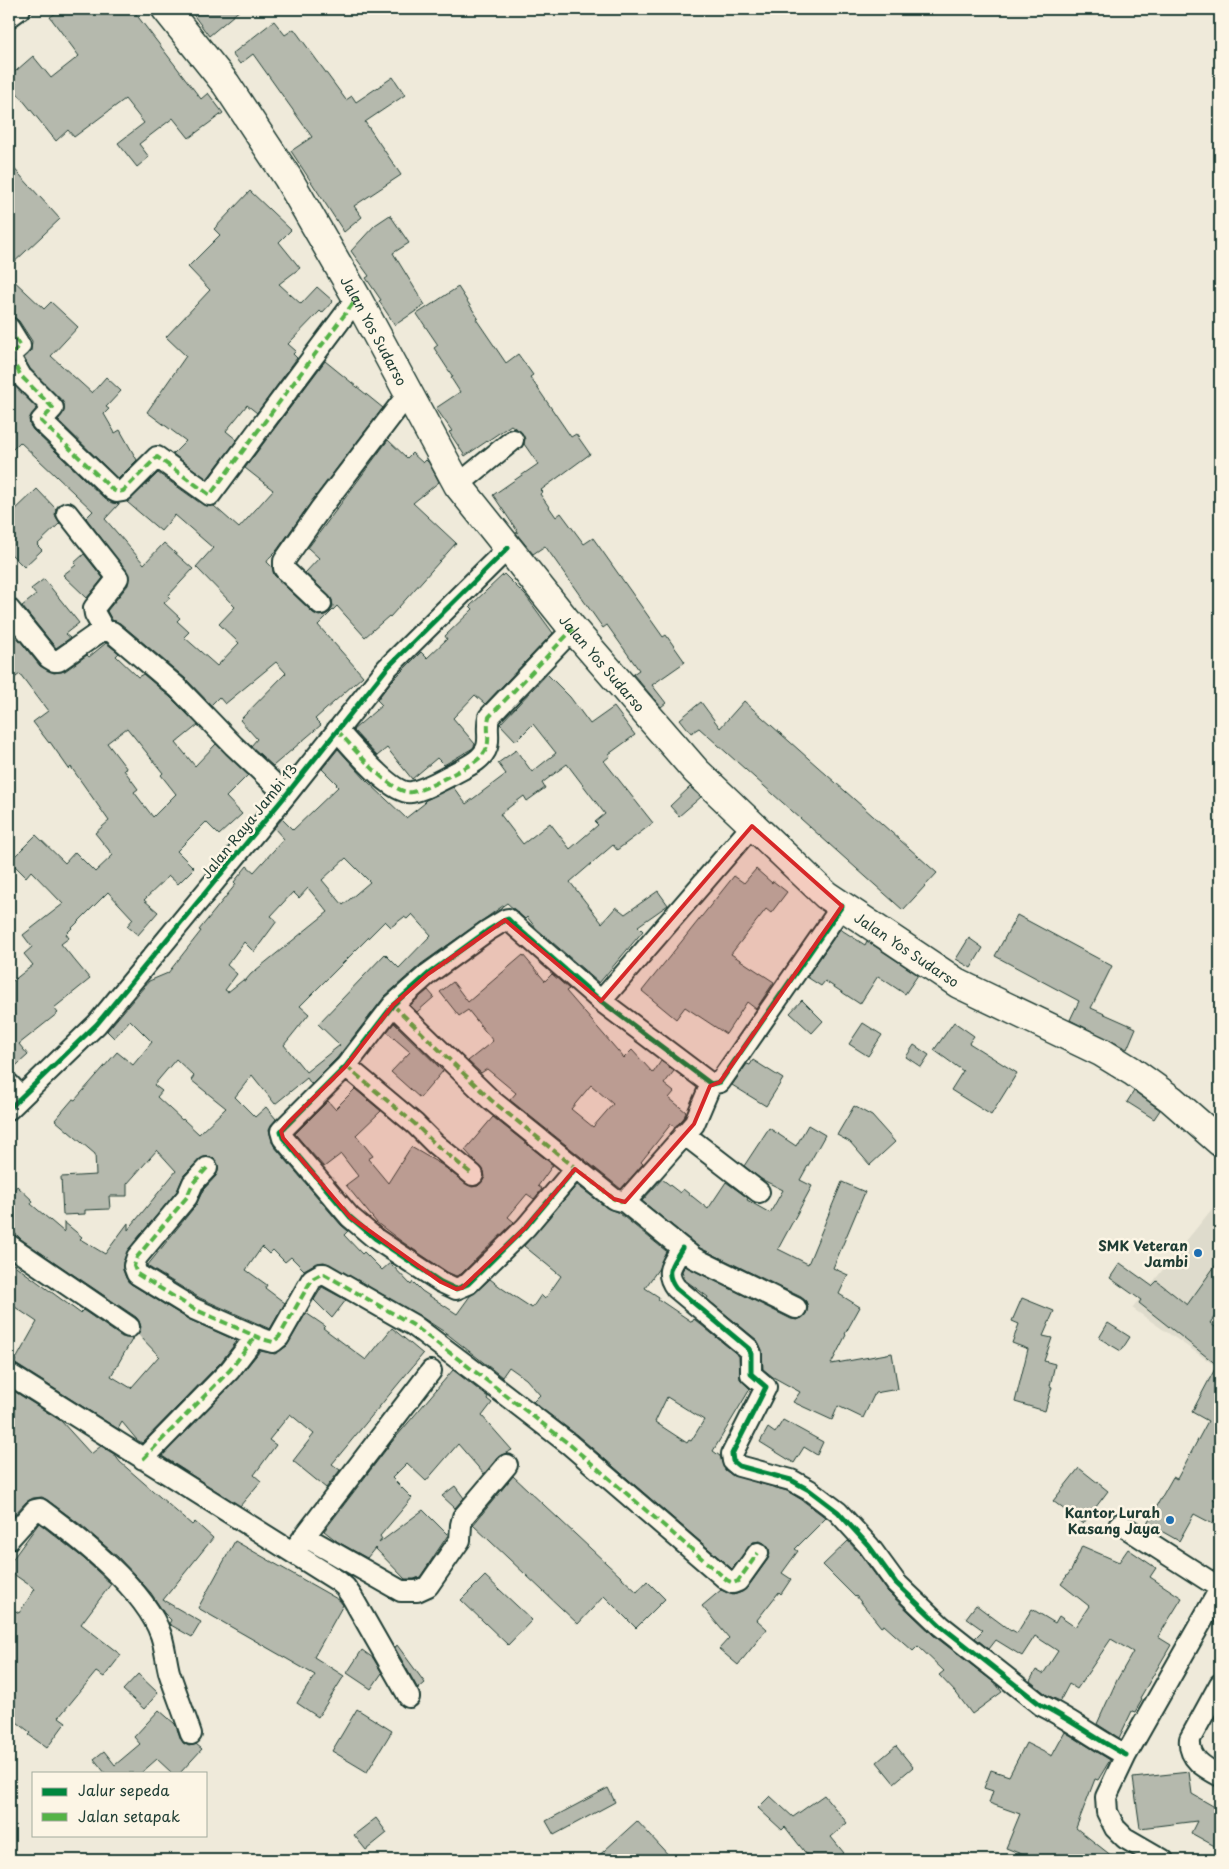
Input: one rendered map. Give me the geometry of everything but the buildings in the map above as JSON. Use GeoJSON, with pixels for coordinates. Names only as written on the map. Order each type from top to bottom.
{"type":"FeatureCollection","features":[{"type":"Feature","properties":{"kind":"highway","name":"Jalan Yos Sudarso"},"geometry":{"type":"LineString","coordinates":[[166,9],[226,84],[288,178],[458,485],[573,629],[696,771],[826,895],[959,984],[1101,1052],[1132,1071],[1171,1099],[1220,1142]]}},
{"type":"Feature","properties":{"kind":"street"},"geometry":{"type":"LineString","coordinates":[[9,17],[20,9]]}},
{"type":"Feature","properties":{"kind":"street"},"geometry":{"type":"LineString","coordinates":[[9,328],[20,346],[10,357],[21,376],[52,405],[52,408],[41,421],[114,490],[124,492],[157,457],[210,495],[356,298]]}},
{"type":"Feature","properties":{"kind":"street"},"geometry":{"type":"LineString","coordinates":[[321,604],[286,572],[284,561],[321,508],[408,394]]}},
{"type":"Feature","properties":{"kind":"street"},"geometry":{"type":"LineString","coordinates":[[458,485],[513,440]]}},
{"type":"Feature","properties":{"kind":"street"},"geometry":{"type":"LineString","coordinates":[[68,513],[118,578],[94,608],[95,614],[104,630]]}},
{"type":"Feature","properties":{"kind":"street","name":"Jalan Raya Jambi 13"},"geometry":{"type":"LineString","coordinates":[[13,1097],[97,1024],[286,795],[387,668],[508,548]]}},
{"type":"Feature","properties":{"kind":"street"},"geometry":{"type":"LineString","coordinates":[[9,609],[49,658],[54,661],[58,661],[98,632],[104,630],[112,632],[178,688],[234,746],[286,795]]}},
{"type":"Feature","properties":{"kind":"street"},"geometry":{"type":"LineString","coordinates":[[337,730],[392,786],[406,793],[426,787],[463,769],[482,756],[488,746],[486,726],[489,717],[573,629]]}},
{"type":"Feature","properties":{"kind":"street"},"geometry":{"type":"LineString","coordinates":[[600,1001],[752,826]]}},
{"type":"Feature","properties":{"kind":"street"},"geometry":{"type":"LineString","coordinates":[[575,1169],[526,1227],[468,1284],[456,1289],[441,1282],[376,1238],[350,1217],[304,1160],[283,1138],[282,1131],[346,1066],[393,1004],[428,974],[487,931],[508,919],[600,1001],[711,1084],[720,1082],[842,906]]}},
{"type":"Feature","properties":{"kind":"street"},"geometry":{"type":"LineString","coordinates":[[393,1004],[491,1100],[614,1199],[625,1202],[694,1258],[796,1308]]}},
{"type":"Feature","properties":{"kind":"street"},"geometry":{"type":"LineString","coordinates":[[346,1066],[473,1176]]}},
{"type":"Feature","properties":{"kind":"street"},"geometry":{"type":"LineString","coordinates":[[625,1202],[694,1124],[711,1084]]}},
{"type":"Feature","properties":{"kind":"street"},"geometry":{"type":"LineString","coordinates":[[684,1134],[760,1192]]}},
{"type":"Feature","properties":{"kind":"street"},"geometry":{"type":"LineString","coordinates":[[207,1168],[193,1183],[187,1197],[137,1257],[134,1270],[138,1274],[194,1309],[273,1342],[277,1339],[312,1279],[315,1276],[324,1274],[413,1325],[486,1380],[569,1444],[728,1580],[733,1583],[738,1581],[758,1553]]}},
{"type":"Feature","properties":{"kind":"street"},"geometry":{"type":"LineString","coordinates":[[9,1245],[130,1327]]}},
{"type":"Feature","properties":{"kind":"street"},"geometry":{"type":"LineString","coordinates":[[682,1248],[670,1270],[668,1276],[670,1280],[676,1288],[749,1349],[751,1354],[751,1374],[766,1386],[732,1454],[733,1461],[739,1466],[791,1480],[838,1512],[869,1546],[896,1583],[941,1626],[1041,1705],[1126,1755]]}},
{"type":"Feature","properties":{"kind":"street"},"geometry":{"type":"LineString","coordinates":[[143,1459],[230,1370],[256,1336]]}},
{"type":"Feature","properties":{"kind":"street"},"geometry":{"type":"LineString","coordinates":[[298,1544],[432,1371]]}},
{"type":"Feature","properties":{"kind":"street"},"geometry":{"type":"LineString","coordinates":[[9,1374],[143,1459],[298,1544],[402,1591],[417,1591],[428,1586],[460,1540],[463,1517],[507,1465]]}},
{"type":"Feature","properties":{"kind":"street"},"geometry":{"type":"LineString","coordinates":[[9,1539],[35,1510],[40,1509],[99,1557],[130,1588],[160,1634],[169,1671],[190,1734]]}},
{"type":"Feature","properties":{"kind":"street"},"geometry":{"type":"LineString","coordinates":[[1120,1524],[1220,1589],[1126,1755],[1106,1797],[1106,1812],[1115,1828],[1125,1838],[1163,1860]]}},
{"type":"Feature","properties":{"kind":"street"},"geometry":{"type":"LineString","coordinates":[[298,1544],[345,1587],[409,1697]]}},
{"type":"Feature","properties":{"kind":"street"},"geometry":{"type":"LineString","coordinates":[[1220,1684],[1190,1739],[1192,1755],[1196,1760],[1205,1768],[1220,1776]]}},
{"type":"Feature","properties":{"kind":"highlighted area"},"geometry":{"type":"Polygon","coordinates":[[[752,826],[842,906],[720,1082],[710,1086],[694,1124],[625,1202],[614,1199],[575,1169],[526,1227],[462,1288],[456,1289],[441,1282],[350,1217],[283,1138],[281,1131],[346,1066],[393,1005],[428,974],[505,920],[601,1001],[752,826]]]}},
{"type":"Feature","properties":{"kind":"shaded area","name":"SMK Veteran Jambi"},"geometry":{"type":"Polygon","coordinates":[[[1220,1199],[1220,1369],[1132,1308],[1220,1199]]]}},
{"type":"Feature","properties":{"kind":"marked path"},"geometry":{"type":"LineString","coordinates":[[9,328],[20,346],[10,357],[21,376],[53,408],[41,421],[113,490],[117,492],[123,491],[157,457],[210,495],[357,298]]}},
{"type":"Feature","properties":{"kind":"marked path"},"geometry":{"type":"LineString","coordinates":[[337,730],[372,768],[394,786],[404,791],[412,792],[429,787],[469,766],[482,756],[488,744],[489,717],[573,629]]}},
{"type":"Feature","properties":{"kind":"marked path"},"geometry":{"type":"LineString","coordinates":[[393,1005],[491,1100],[614,1199],[625,1202]]}},
{"type":"Feature","properties":{"kind":"marked path"},"geometry":{"type":"LineString","coordinates":[[346,1066],[473,1175]]}},
{"type":"Feature","properties":{"kind":"marked path"},"geometry":{"type":"LineString","coordinates":[[207,1168],[193,1183],[187,1197],[137,1257],[134,1266],[137,1274],[194,1309],[273,1342],[279,1337],[312,1279],[324,1274],[413,1325],[486,1380],[569,1444],[727,1580],[733,1583],[738,1581],[758,1553]]}},
{"type":"Feature","properties":{"kind":"marked path"},"geometry":{"type":"LineString","coordinates":[[143,1459],[230,1370],[256,1336]]}},
{"type":"Feature","properties":{"kind":"cycle path"},"geometry":{"type":"LineString","coordinates":[[9,1109],[97,1024],[286,795],[387,668],[508,548]]}},
{"type":"Feature","properties":{"kind":"cycle path"},"geometry":{"type":"LineString","coordinates":[[575,1169],[526,1227],[468,1284],[456,1289],[441,1282],[376,1239],[350,1217],[283,1138],[281,1131],[346,1066],[393,1005],[428,974],[487,931],[508,919],[601,1001],[711,1084],[720,1082],[842,906]]}},
{"type":"Feature","properties":{"kind":"cycle path"},"geometry":{"type":"LineString","coordinates":[[682,1248],[671,1268],[670,1277],[672,1282],[676,1288],[749,1349],[751,1354],[751,1374],[766,1387],[732,1454],[733,1461],[739,1466],[791,1480],[809,1490],[838,1512],[869,1546],[896,1583],[941,1626],[1041,1705],[1126,1755]]}},
{"type":"Feature","properties":{"kind":"place","name":"SMK Veteran Jambi"},"geometry":{"type":"Point","coordinates":[1198,1253]}},
{"type":"Feature","properties":{"kind":"place","name":"Kantor Lurah Kasang Jaya"},"geometry":{"type":"Point","coordinates":[1170,1520]}}]}
